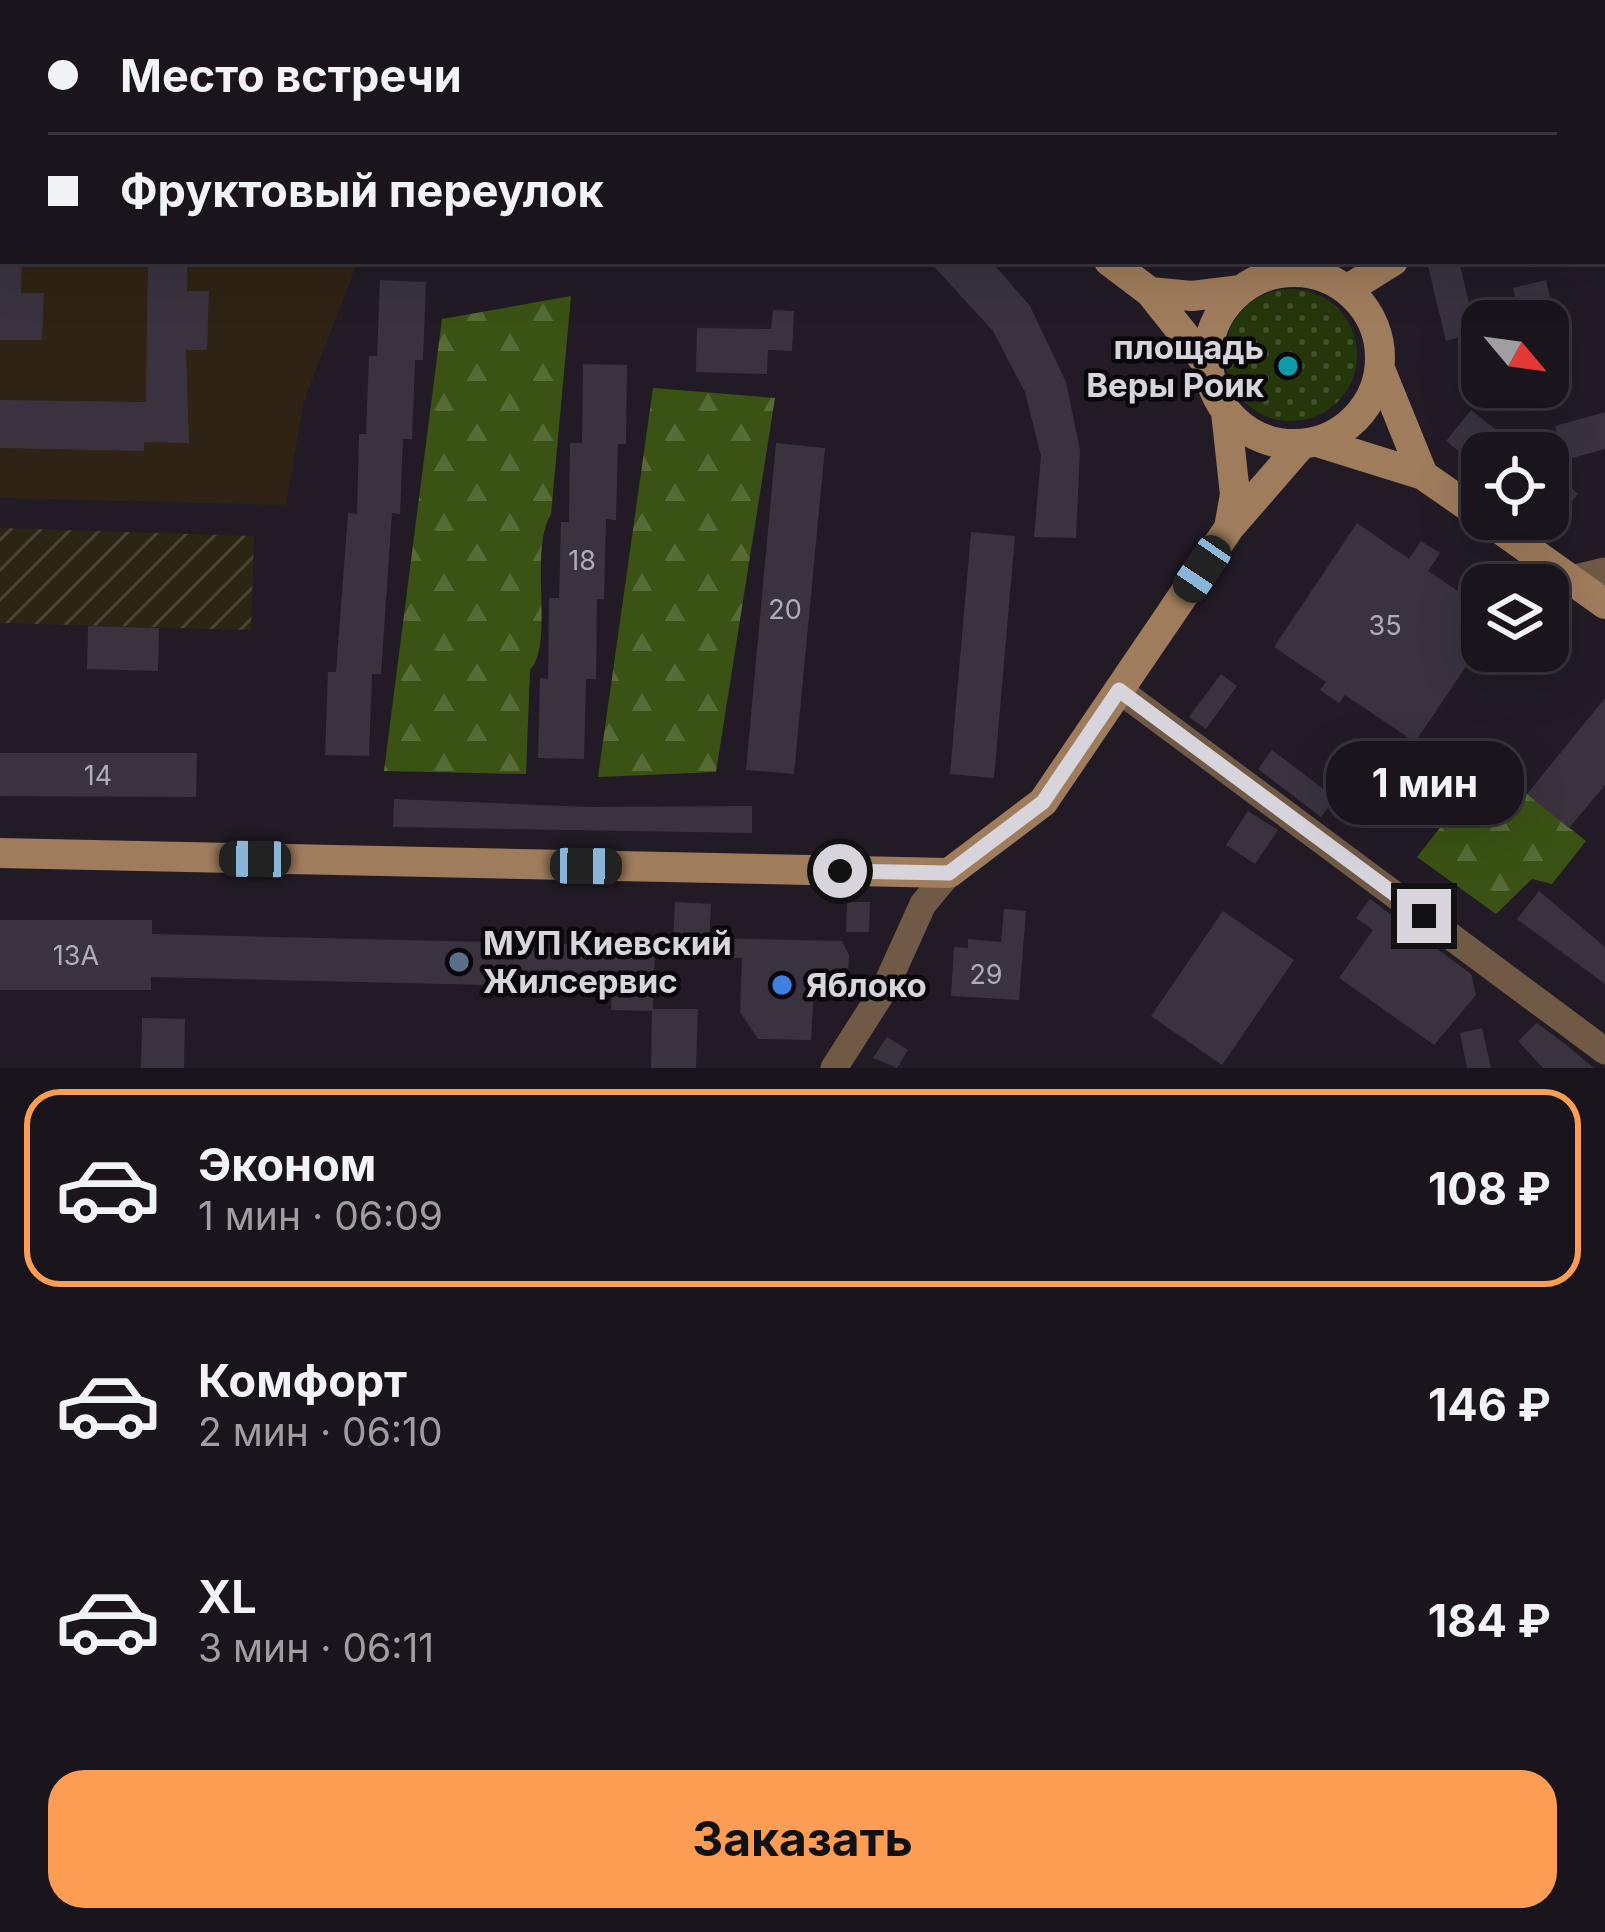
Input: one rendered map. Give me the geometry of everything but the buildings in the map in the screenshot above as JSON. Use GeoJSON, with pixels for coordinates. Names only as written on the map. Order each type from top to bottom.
{"type":"FeatureCollection","features":[{"type":"Feature","properties":{"kind":"main road"},"geometry":{"type":"LineString","coordinates":[[1113,264],[1150,292],[1208,365],[1226,412],[1234,494],[1229,528]]}},
{"type":"Feature","properties":{"kind":"main road"},"geometry":{"type":"LineString","coordinates":[[1208,365],[1219,316],[1240,290],[1277,268],[1341,277],[1383,264]]}},
{"type":"Feature","properties":{"kind":"main road"},"geometry":{"type":"LineString","coordinates":[[1341,277],[1372,319],[1380,369],[1423,475]]}},
{"type":"Feature","properties":{"kind":"main road"},"geometry":{"type":"LineString","coordinates":[[1150,292],[1192,296],[1240,290]]}},
{"type":"Feature","properties":{"kind":"main road"},"geometry":{"type":"LineString","coordinates":[[0,853],[949,873],[1043,802],[1229,528],[1309,443],[1360,415],[1380,369]]}},
{"type":"Feature","properties":{"kind":"main road"},"geometry":{"type":"LineString","coordinates":[[1226,412],[1252,434],[1309,443],[1423,475],[1461,502]]}},
{"type":"Feature","properties":{"kind":"main road"},"geometry":{"type":"LineString","coordinates":[[1515,540],[1605,604]]}},
{"type":"Feature","properties":{"kind":"street"},"geometry":{"type":"LineString","coordinates":[[1571,579],[1605,571]]}},
{"type":"Feature","properties":{"kind":"street"},"geometry":{"type":"LineString","coordinates":[[1119,690],[1605,1051]]}},
{"type":"Feature","properties":{"kind":"street"},"geometry":{"type":"LineString","coordinates":[[834,1068],[885,988],[923,904],[949,873]]}},
{"type":"Feature","properties":{"kind":"shaded area"},"geometry":{"type":"Polygon","coordinates":[[[0,264],[357,264],[304,401],[286,505],[0,498],[0,264]]]}},
{"type":"Feature","properties":{"kind":"shaded area"},"geometry":{"type":"Polygon","coordinates":[[[0,528],[254,536],[251,630],[0,623],[0,528]]]}},
{"type":"Feature","properties":{"kind":"green space"},"geometry":{"type":"Polygon","coordinates":[[[1291,289],[1316,294],[1338,308],[1352,330],[1357,355],[1352,380],[1338,402],[1316,416],[1291,421],[1266,416],[1244,402],[1230,380],[1225,355],[1230,330],[1244,308],[1266,294],[1291,289]]]}},
{"type":"Feature","properties":{"kind":"green space"},"geometry":{"type":"Polygon","coordinates":[[[571,296],[551,514],[542,550],[541,639],[530,670],[526,774],[384,771],[442,319],[571,296]]]}},
{"type":"Feature","properties":{"kind":"green space"},"geometry":{"type":"Polygon","coordinates":[[[653,388],[775,398],[716,772],[598,777],[653,388]]]}},
{"type":"Feature","properties":{"kind":"green space"},"geometry":{"type":"Polygon","coordinates":[[[1490,764],[1586,841],[1552,884],[1532,879],[1496,914],[1417,857],[1490,764]]]}},
{"type":"Feature","properties":{"kind":"place","name":"площадь Веры Роик"},"geometry":{"type":"Point","coordinates":[1288,366]}},
{"type":"Feature","properties":{"kind":"place","name":"МУП Киевский Жилсервис"},"geometry":{"type":"Point","coordinates":[459,962]}},
{"type":"Feature","properties":{"kind":"place","name":"Яблоко"},"geometry":{"type":"Point","coordinates":[782,985]}},
{"type":"Feature","properties":{"kind":"route"},"geometry":{"type":"LineString","coordinates":[[840,871],[949,873],[1043,802],[1119,690],[1424,916]]}}]}
